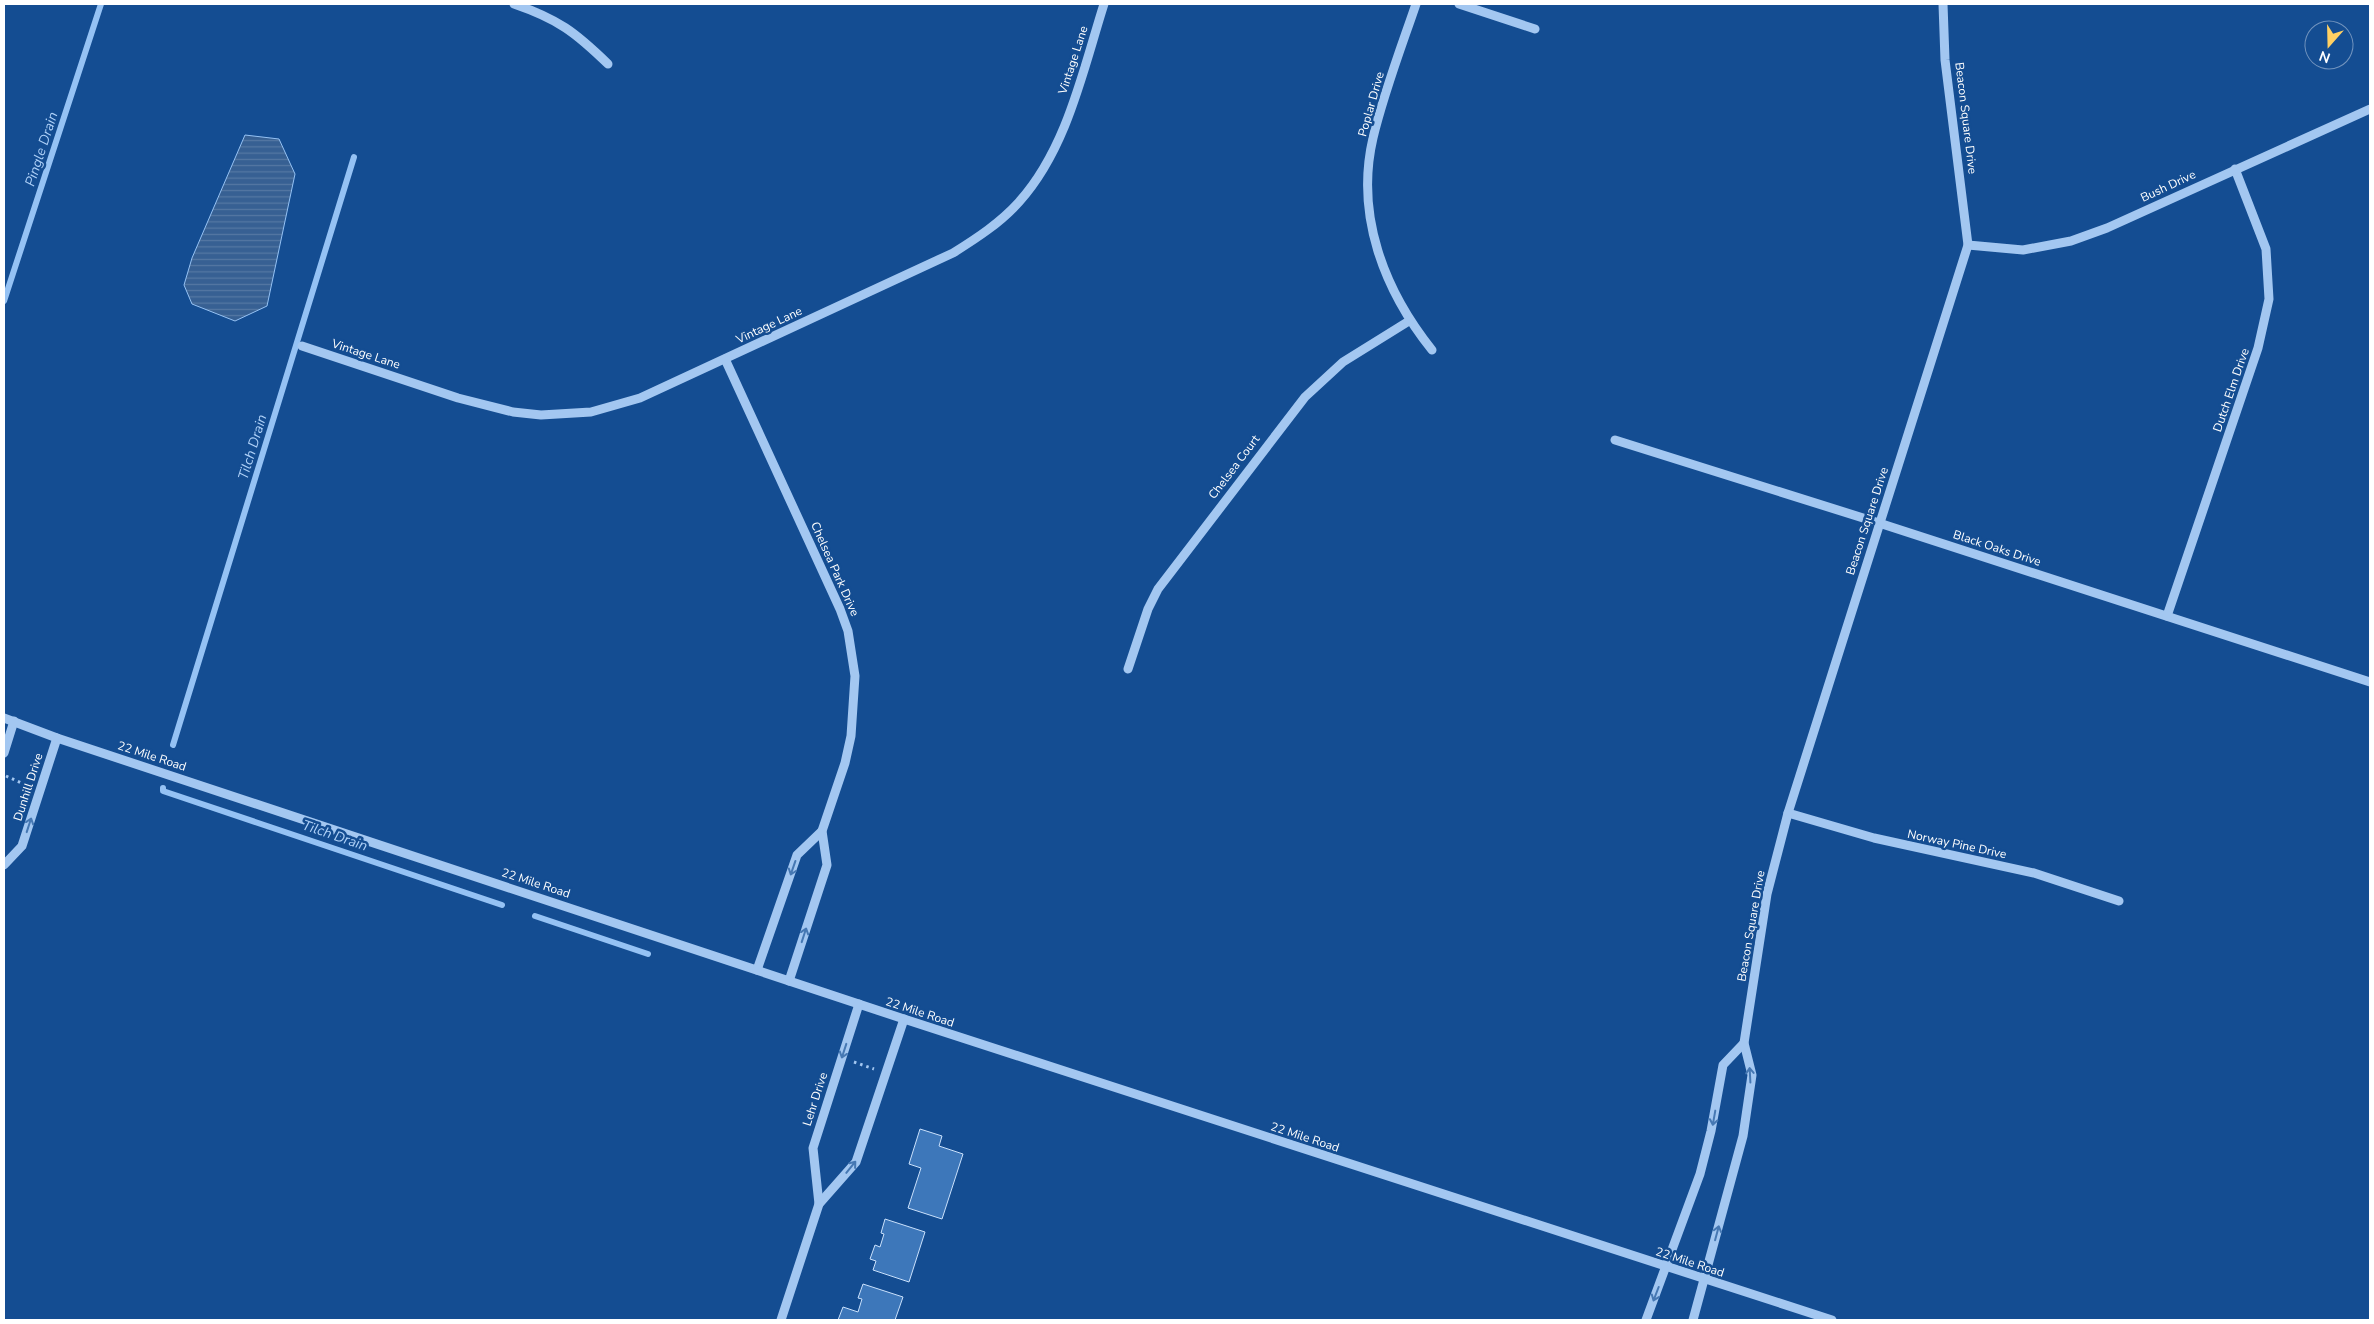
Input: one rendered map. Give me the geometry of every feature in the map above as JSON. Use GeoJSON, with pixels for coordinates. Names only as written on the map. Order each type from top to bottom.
{"type":"FeatureCollection","features":[{"type":"Feature","properties":{"kind":"street"},"geometry":{"type":"LineString","coordinates":[[514,4],[545,14],[561,23],[608,64]]}},
{"type":"Feature","properties":{"kind":"street","name":"Vintage Lane"},"geometry":{"type":"LineString","coordinates":[[302,346],[458,398],[514,412],[540,415],[591,412],[640,398],[953,253],[1000,221],[1020,201],[1057,143],[1072,105],[1104,4]]}},
{"type":"Feature","properties":{"kind":"street","name":"Poplar Drive"},"geometry":{"type":"LineString","coordinates":[[1416,4],[1373,140],[1368,196],[1376,249],[1385,273],[1409,321],[1432,350]]}},
{"type":"Feature","properties":{"kind":"street"},"geometry":{"type":"LineString","coordinates":[[1459,4],[1535,29]]}},
{"type":"Feature","properties":{"kind":"street","name":"Beacon Square Drive"},"geometry":{"type":"LineString","coordinates":[[1693,1320],[1743,1136],[1752,1075],[1744,1043],[1766,894],[1788,813],[1968,245],[1945,60],[1943,4]]}},
{"type":"Feature","properties":{"kind":"street","name":"Bush Drive"},"geometry":{"type":"LineString","coordinates":[[1968,245],[2023,250],[2071,241],[2107,228],[2370,109]]}},
{"type":"Feature","properties":{"kind":"street","name":"Dutch Elm Drive"},"geometry":{"type":"LineString","coordinates":[[2167,616],[2258,348],[2269,299],[2266,249],[2235,169]]}},
{"type":"Feature","properties":{"kind":"street","name":"Chelsea Court"},"geometry":{"type":"LineString","coordinates":[[1128,669],[1148,609],[1158,589],[1284,421],[1325,377],[1344,362],[1409,321]]}},
{"type":"Feature","properties":{"kind":"street","name":"Chelsea Park Drive"},"geometry":{"type":"LineString","coordinates":[[725,359],[840,609],[848,631],[855,676],[851,736],[845,763],[822,830],[827,865],[789,982]]}},
{"type":"Feature","properties":{"kind":"street","name":"Black Oaks Drive"},"geometry":{"type":"LineString","coordinates":[[1615,440],[1879,523],[2370,682]]}},
{"type":"Feature","properties":{"kind":"street","name":"22 Mile Road"},"geometry":{"type":"LineString","coordinates":[[4,718],[57,738],[904,1020],[1666,1268],[1832,1320]]}},
{"type":"Feature","properties":{"kind":"street"},"geometry":{"type":"LineString","coordinates":[[4,753],[14,721]]}},
{"type":"Feature","properties":{"kind":"street","name":"Dunhill Drive"},"geometry":{"type":"LineString","coordinates":[[4,865],[22,846],[57,738]]}},
{"type":"Feature","properties":{"kind":"street","name":"Norway Pine Drive"},"geometry":{"type":"LineString","coordinates":[[1788,813],[1874,838],[2034,873],[2119,900]]}},
{"type":"Feature","properties":{"kind":"street","name":"Chelsea Park Drive"},"geometry":{"type":"LineString","coordinates":[[757,970],[797,854],[822,830]]}},
{"type":"Feature","properties":{"kind":"street","name":"Lehr Drive"},"geometry":{"type":"LineString","coordinates":[[819,1204],[813,1148],[859,1004]]}},
{"type":"Feature","properties":{"kind":"street","name":"Lehr Drive"},"geometry":{"type":"LineString","coordinates":[[781,1320],[819,1204],[856,1162],[904,1020]]}},
{"type":"Feature","properties":{"kind":"street"},"geometry":{"type":"LineString","coordinates":[[1646,1320],[1706,1155],[1723,1065],[1744,1043]]}},
{"type":"Feature","properties":{"kind":"path"},"geometry":{"type":"LineString","coordinates":[[6,776],[32,787]]}},
{"type":"Feature","properties":{"kind":"path"},"geometry":{"type":"LineString","coordinates":[[851,1062],[877,1070]]}},
{"type":"Feature","properties":{"kind":"water"},"geometry":{"type":"Polygon","coordinates":[[[245,135],[279,139],[295,174],[267,306],[235,321],[192,304],[184,285],[192,258],[245,135]]]}},
{"type":"Feature","properties":{"kind":"building"},"geometry":{"type":"Polygon","coordinates":[[[920,1129],[942,1136],[939,1146],[963,1154],[942,1219],[908,1208],[921,1168],[909,1164],[920,1129]]]}},
{"type":"Feature","properties":{"kind":"building"},"geometry":{"type":"Polygon","coordinates":[[[885,1219],[925,1232],[909,1282],[873,1270],[876,1261],[870,1259],[875,1245],[880,1247],[884,1234],[881,1233],[885,1219]]]}},
{"type":"Feature","properties":{"kind":"building"},"geometry":{"type":"Polygon","coordinates":[[[863,1284],[903,1297],[895,1320],[838,1320],[843,1307],[858,1312],[862,1299],[858,1298],[863,1284]]]}},
{"type":"Feature","properties":{"kind":"waterway","name":"Pingle Drain"},"geometry":{"type":"LineString","coordinates":[[4,301],[101,4]]}},
{"type":"Feature","properties":{"kind":"waterway","name":"Tilch Drain"},"geometry":{"type":"LineString","coordinates":[[173,745],[354,157]]}},
{"type":"Feature","properties":{"kind":"waterway","name":"Tilch Drain"},"geometry":{"type":"LineString","coordinates":[[163,788],[163,791],[502,905]]}},
{"type":"Feature","properties":{"kind":"waterway","name":"Tilch Drain"},"geometry":{"type":"LineString","coordinates":[[535,916],[648,954]]}}]}
